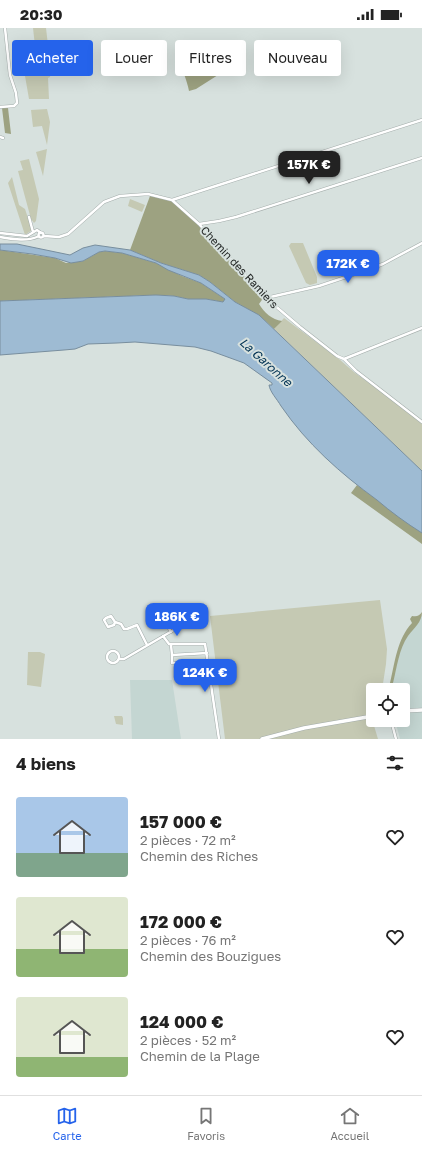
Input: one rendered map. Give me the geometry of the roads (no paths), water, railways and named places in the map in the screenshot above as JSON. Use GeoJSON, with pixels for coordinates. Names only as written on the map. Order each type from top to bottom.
{"type":"FeatureCollection","features":[{"type":"Feature","properties":{"kind":"street"},"geometry":{"type":"LineString","coordinates":[[0,107],[14,106],[17,103],[10,75],[5,28]]}},
{"type":"Feature","properties":{"kind":"street"},"geometry":{"type":"LineString","coordinates":[[172,200],[422,120]]}},
{"type":"Feature","properties":{"kind":"street"},"geometry":{"type":"LineString","coordinates":[[200,224],[236,217],[422,158]]}},
{"type":"Feature","properties":{"kind":"street","name":"Chemin des Ramiers"},"geometry":{"type":"LineString","coordinates":[[39,236],[42,238],[44,236],[59,236],[68,234],[104,202],[120,196],[148,194],[172,200],[200,224],[266,298],[300,327],[344,359],[356,371],[422,422]]}},
{"type":"Feature","properties":{"kind":"street"},"geometry":{"type":"LineString","coordinates":[[29,217],[33,232]]}},
{"type":"Feature","properties":{"kind":"street"},"geometry":{"type":"LineString","coordinates":[[0,235],[23,236],[30,235],[37,230],[44,236]]}},
{"type":"Feature","properties":{"kind":"street"},"geometry":{"type":"LineString","coordinates":[[0,235],[28,239],[39,236],[41,233]]}},
{"type":"Feature","properties":{"kind":"street"},"geometry":{"type":"LineString","coordinates":[[266,298],[319,286],[373,268],[422,243]]}},
{"type":"Feature","properties":{"kind":"street"},"geometry":{"type":"LineString","coordinates":[[272,303],[274,297]]}},
{"type":"Feature","properties":{"kind":"street"},"geometry":{"type":"LineString","coordinates":[[344,359],[422,328]]}},
{"type":"Feature","properties":{"kind":"street"},"geometry":{"type":"LineString","coordinates":[[168,608],[167,625],[171,632]]}},
{"type":"Feature","properties":{"kind":"street"},"geometry":{"type":"LineString","coordinates":[[115,622],[114,625],[108,627],[104,620],[111,616],[115,622],[121,624],[124,629],[127,630],[137,625],[147,645]]}},
{"type":"Feature","properties":{"kind":"street"},"geometry":{"type":"LineString","coordinates":[[119,659],[119,655],[114,651],[108,654],[108,660],[111,663],[114,663],[119,659],[124,659],[184,624]]}},
{"type":"Feature","properties":{"kind":"street"},"geometry":{"type":"LineString","coordinates":[[163,636],[167,643],[171,645],[205,644],[219,739]]}},
{"type":"Feature","properties":{"kind":"street"},"geometry":{"type":"LineString","coordinates":[[171,645],[172,663],[208,662]]}},
{"type":"Feature","properties":{"kind":"street"},"geometry":{"type":"LineString","coordinates":[[172,655],[207,653]]}},
{"type":"Feature","properties":{"kind":"street"},"geometry":{"type":"LineString","coordinates":[[410,711],[422,710]]}},
{"type":"Feature","properties":{"kind":"street"},"geometry":{"type":"LineString","coordinates":[[262,739],[304,728],[366,717]]}},
{"type":"Feature","properties":{"kind":"street"},"geometry":{"type":"LineString","coordinates":[[393,727],[396,739]]}},
{"type":"Feature","properties":{"kind":"water","name":"La Garonne"},"geometry":{"type":"Polygon","coordinates":[[[0,244],[17,244],[70,255],[83,248],[95,245],[130,250],[161,263],[199,275],[235,302],[259,315],[422,471],[422,533],[388,509],[325,457],[291,420],[272,393],[269,385],[272,385],[272,383],[244,363],[195,347],[135,342],[88,344],[75,349],[0,355],[0,301],[156,295],[174,296],[188,299],[206,299],[223,302],[225,299],[201,283],[168,270],[156,263],[122,253],[105,251],[99,252],[83,261],[71,263],[55,258],[0,250],[0,244]]]}}]}
